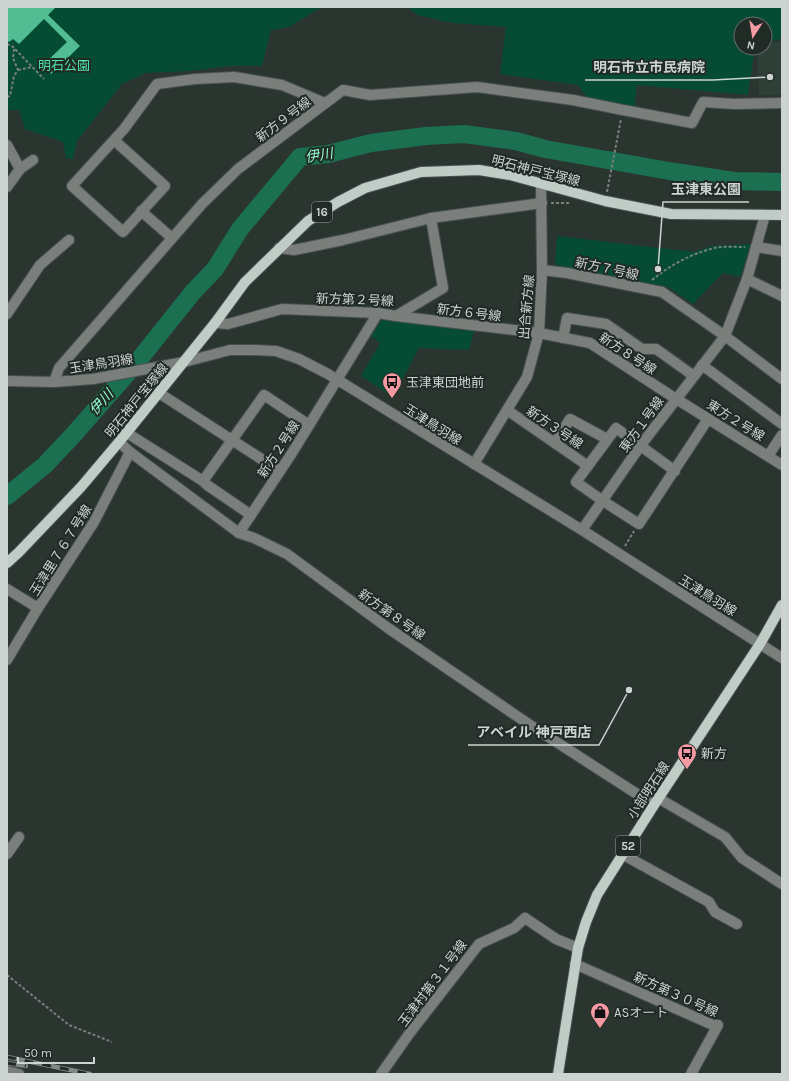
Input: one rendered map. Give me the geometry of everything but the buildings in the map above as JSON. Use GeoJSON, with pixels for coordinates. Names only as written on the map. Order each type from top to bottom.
{"type":"FeatureCollection","features":[{"type":"Feature","properties":{"kind":"main road","name":"明石神戸宝塚線"},"geometry":{"type":"LineString","coordinates":[[7,563],[81,487],[184,362],[245,282],[308,221],[338,202],[365,188],[421,172],[479,170],[510,175],[605,202],[671,214],[782,215]]}},
{"type":"Feature","properties":{"kind":"main road","name":"小部明石線"},"geometry":{"type":"LineString","coordinates":[[558,1074],[578,948],[597,894],[760,644],[782,605]]}},
{"type":"Feature","properties":{"kind":"street"},"geometry":{"type":"LineString","coordinates":[[114,140],[164,186],[123,232],[72,186],[124,129],[157,84],[196,79],[234,77],[282,85],[326,103]]}},
{"type":"Feature","properties":{"kind":"street","name":"新方９号線"},"geometry":{"type":"LineString","coordinates":[[54,382],[60,368],[202,204],[238,169],[342,90],[370,95],[477,87],[573,100],[692,123],[703,102],[734,104],[782,103]]}},
{"type":"Feature","properties":{"kind":"street"},"geometry":{"type":"LineString","coordinates":[[7,145],[20,169]]}},
{"type":"Feature","properties":{"kind":"street"},"geometry":{"type":"LineString","coordinates":[[8,184],[20,169],[33,160]]}},
{"type":"Feature","properties":{"kind":"street","name":"出合新方線"},"geometry":{"type":"LineString","coordinates":[[474,464],[527,377],[539,333],[542,270],[541,184]]}},
{"type":"Feature","properties":{"kind":"street"},"geometry":{"type":"LineString","coordinates":[[279,248],[294,250],[432,218],[542,204]]}},
{"type":"Feature","properties":{"kind":"street"},"geometry":{"type":"LineString","coordinates":[[141,211],[172,238]]}},
{"type":"Feature","properties":{"kind":"street","name":"東方１号線"},"geometry":{"type":"LineString","coordinates":[[582,530],[641,445],[725,336],[748,279],[765,215]]}},
{"type":"Feature","properties":{"kind":"street","name":"新方第２号線"},"geometry":{"type":"LineString","coordinates":[[215,323],[228,324],[282,309],[378,313],[396,316],[443,288],[432,218]]}},
{"type":"Feature","properties":{"kind":"street"},"geometry":{"type":"LineString","coordinates":[[7,314],[40,265],[69,240]]}},
{"type":"Feature","properties":{"kind":"street"},"geometry":{"type":"LineString","coordinates":[[756,247],[782,251]]}},
{"type":"Feature","properties":{"kind":"street","name":"新方７号線"},"geometry":{"type":"LineString","coordinates":[[542,270],[567,273],[662,292],[725,336],[782,379]]}},
{"type":"Feature","properties":{"kind":"street"},"geometry":{"type":"LineString","coordinates":[[748,279],[782,296]]}},
{"type":"Feature","properties":{"kind":"street","name":"新方２号線"},"geometry":{"type":"LineString","coordinates":[[239,533],[280,471],[378,313]]}},
{"type":"Feature","properties":{"kind":"street","name":"新方６号線"},"geometry":{"type":"LineString","coordinates":[[396,316],[539,333]]}},
{"type":"Feature","properties":{"kind":"street"},"geometry":{"type":"LineString","coordinates":[[563,338],[567,318],[606,324],[642,350],[656,349],[694,376]]}},
{"type":"Feature","properties":{"kind":"street","name":"新方８号線"},"geometry":{"type":"LineString","coordinates":[[539,333],[590,343],[676,398]]}},
{"type":"Feature","properties":{"kind":"street","name":"玉津鳥羽線"},"geometry":{"type":"LineString","coordinates":[[7,381],[54,382],[93,379],[184,362],[230,350],[276,351],[299,359],[337,379],[582,530],[782,658]]}},
{"type":"Feature","properties":{"kind":"street"},"geometry":{"type":"LineString","coordinates":[[702,365],[782,424]]}},
{"type":"Feature","properties":{"kind":"street"},"geometry":{"type":"LineString","coordinates":[[158,393],[280,471]]}},
{"type":"Feature","properties":{"kind":"street"},"geometry":{"type":"LineString","coordinates":[[203,481],[264,395],[309,425]]}},
{"type":"Feature","properties":{"kind":"street","name":"東方２号線"},"geometry":{"type":"LineString","coordinates":[[676,398],[782,465]]}},
{"type":"Feature","properties":{"kind":"street","name":"新方３号線"},"geometry":{"type":"LineString","coordinates":[[507,410],[588,466]]}},
{"type":"Feature","properties":{"kind":"street"},"geometry":{"type":"LineString","coordinates":[[675,471],[616,428],[576,482],[639,524],[675,471],[708,418]]}},
{"type":"Feature","properties":{"kind":"street"},"geometry":{"type":"LineString","coordinates":[[555,443],[570,419],[608,439]]}},
{"type":"Feature","properties":{"kind":"street"},"geometry":{"type":"LineString","coordinates":[[127,432],[203,481],[251,515]]}},
{"type":"Feature","properties":{"kind":"street"},"geometry":{"type":"LineString","coordinates":[[768,456],[782,435]]}},
{"type":"Feature","properties":{"kind":"street","name":"新方第８号線"},"geometry":{"type":"LineString","coordinates":[[119,442],[130,452],[239,533],[254,538],[287,554],[388,628],[521,719],[656,802],[725,837],[742,858],[782,884]]}},
{"type":"Feature","properties":{"kind":"street","name":"玉津里７６７号線"},"geometry":{"type":"LineString","coordinates":[[7,660],[38,608],[94,522],[130,452]]}},
{"type":"Feature","properties":{"kind":"street"},"geometry":{"type":"LineString","coordinates":[[7,589],[38,608]]}},
{"type":"Feature","properties":{"kind":"street"},"geometry":{"type":"LineString","coordinates":[[7,854],[19,836]]}},
{"type":"Feature","properties":{"kind":"street"},"geometry":{"type":"LineString","coordinates":[[622,854],[709,902],[715,912],[737,924]]}},
{"type":"Feature","properties":{"kind":"street","name":"玉津村第３１号線"},"geometry":{"type":"LineString","coordinates":[[381,1074],[409,1034],[479,944],[514,928],[525,918],[556,940],[578,948]]}},
{"type":"Feature","properties":{"kind":"street","name":"新方第３０号線"},"geometry":{"type":"LineString","coordinates":[[576,964],[713,1025],[718,1025],[691,1074]]}},
{"type":"Feature","properties":{"kind":"street"},"geometry":{"type":"LineString","coordinates":[[7,1071],[19,1074]]}},
{"type":"Feature","properties":{"kind":"path"},"geometry":{"type":"LineString","coordinates":[[7,44],[12,46],[44,79]]}},
{"type":"Feature","properties":{"kind":"path"},"geometry":{"type":"LineString","coordinates":[[14,49],[13,58],[18,70]]}},
{"type":"Feature","properties":{"kind":"path"},"geometry":{"type":"LineString","coordinates":[[7,97],[10,96],[14,76],[18,70],[32,67]]}},
{"type":"Feature","properties":{"kind":"path"},"geometry":{"type":"LineString","coordinates":[[605,202],[623,110]]}},
{"type":"Feature","properties":{"kind":"path"},"geometry":{"type":"LineString","coordinates":[[641,288],[664,270],[693,255],[715,248],[756,247]]}},
{"type":"Feature","properties":{"kind":"path"},"geometry":{"type":"LineString","coordinates":[[620,554],[639,524]]}},
{"type":"Feature","properties":{"kind":"path"},"geometry":{"type":"LineString","coordinates":[[7,975],[69,1025],[112,1042]]}},
{"type":"Feature","properties":{"kind":"shaded area"},"geometry":{"type":"Polygon","coordinates":[[[782,41],[782,95],[759,95],[757,56],[773,56],[773,43],[782,41]]]}},
{"type":"Feature","properties":{"kind":"green space","name":"明石公園"},"geometry":{"type":"Polygon","coordinates":[[[7,7],[322,7],[289,27],[271,30],[262,66],[230,66],[189,71],[146,73],[122,84],[77,141],[73,159],[66,158],[63,142],[25,129],[19,110],[7,110],[7,7]]]}},
{"type":"Feature","properties":{"kind":"green space"},"geometry":{"type":"Polygon","coordinates":[[[408,7],[782,7],[782,39],[773,41],[773,16],[733,16],[733,56],[754,56],[748,95],[637,85],[634,109],[588,99],[578,85],[500,74],[506,27],[452,23],[417,15],[408,7]]]}},
{"type":"Feature","properties":{"kind":"green space"},"geometry":{"type":"Polygon","coordinates":[[[557,236],[694,252],[712,246],[751,244],[740,277],[723,273],[693,304],[668,287],[555,265],[557,236]]]}},
{"type":"Feature","properties":{"kind":"green space"},"geometry":{"type":"Polygon","coordinates":[[[382,319],[474,331],[469,350],[419,348],[393,397],[361,376],[380,343],[371,336],[382,319]]]}},
{"type":"Feature","properties":{"kind":"waterway","name":"伊川"},"geometry":{"type":"LineString","coordinates":[[7,496],[45,465],[138,361],[193,292],[215,269],[240,229],[300,157],[328,154],[371,143],[426,136],[464,134],[516,141],[545,149],[734,181],[782,182]]}},
{"type":"Feature","properties":{"kind":"railway"},"geometry":{"type":"LineString","coordinates":[[7,1057],[90,1074]]}},
{"type":"Feature","properties":{"kind":"railway"},"geometry":{"type":"LineString","coordinates":[[7,1063],[26,1066]]}},
{"type":"Feature","properties":{"kind":"place","name":"明石市立市民病院"},"geometry":{"type":"Point","coordinates":[770,77]}},
{"type":"Feature","properties":{"kind":"place","name":"玉津東公園"},"geometry":{"type":"Point","coordinates":[658,269]}},
{"type":"Feature","properties":{"kind":"place","name":"玉津東団地前"},"geometry":{"type":"Point","coordinates":[392,399]}},
{"type":"Feature","properties":{"kind":"place","name":"アベイル 神戸西店"},"geometry":{"type":"Point","coordinates":[629,690]}},
{"type":"Feature","properties":{"kind":"place","name":"新方"},"geometry":{"type":"Point","coordinates":[687,770]}},
{"type":"Feature","properties":{"kind":"place","name":"ASオート"},"geometry":{"type":"Point","coordinates":[600,1029]}}]}
